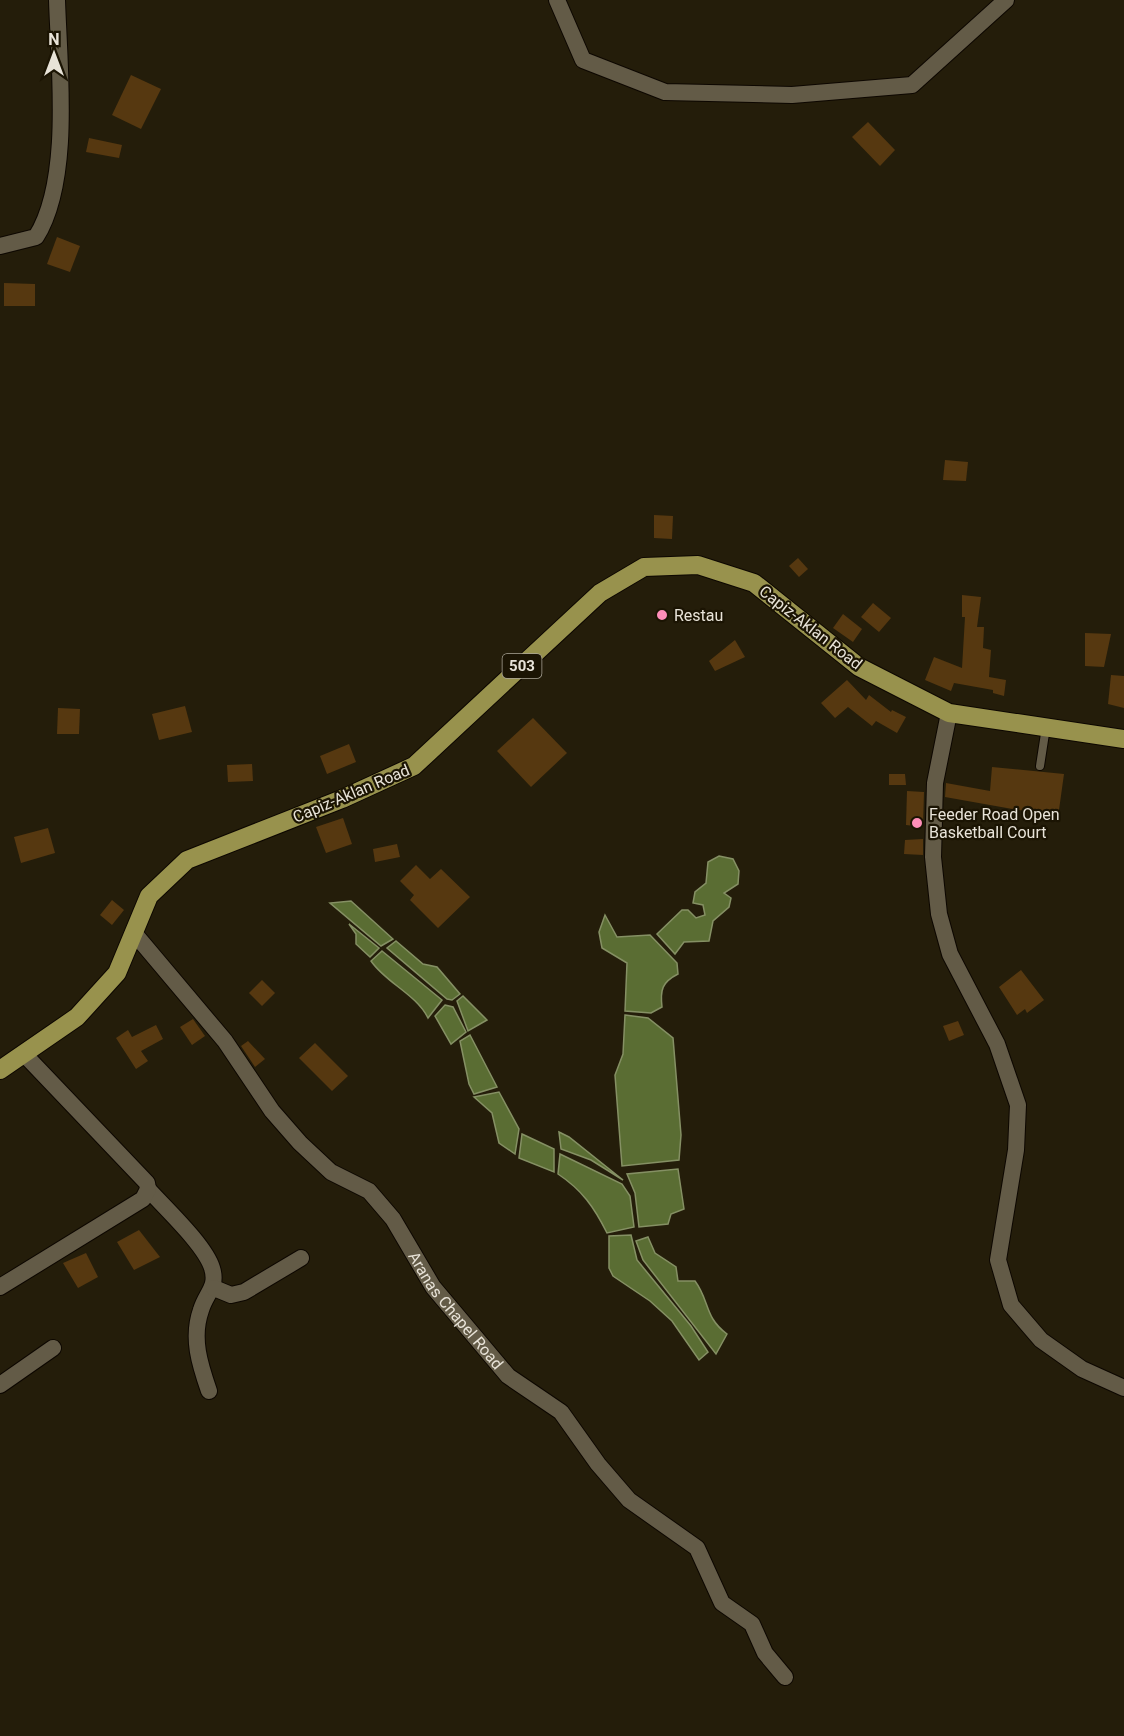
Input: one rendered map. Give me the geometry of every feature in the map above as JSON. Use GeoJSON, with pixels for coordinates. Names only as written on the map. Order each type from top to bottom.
{"type":"FeatureCollection","features":[{"type":"Feature","properties":{"kind":"main road","name":"Capiz-Aklan Road"},"geometry":{"type":"LineString","coordinates":[[0,1071],[77,1017],[117,974],[149,896],[187,860],[342,799],[414,766],[600,593],[644,567],[698,565],[754,583],[859,667],[949,713],[1124,739]]}},
{"type":"Feature","properties":{"kind":"street"},"geometry":{"type":"LineString","coordinates":[[0,246],[36,237],[45,223],[57,174],[60,135],[57,0]]}},
{"type":"Feature","properties":{"kind":"street"},"geometry":{"type":"LineString","coordinates":[[557,0],[584,60],[665,92],[792,95],[912,85],[1006,0]]}},
{"type":"Feature","properties":{"kind":"street"},"geometry":{"type":"LineString","coordinates":[[949,713],[935,783],[933,857],[939,914],[950,954],[997,1044],[1018,1105],[1016,1150],[998,1260],[1011,1305],[1041,1340],[1082,1369],[1124,1388]]}},
{"type":"Feature","properties":{"kind":"street","name":"Aranas Chapel Road"},"geometry":{"type":"LineString","coordinates":[[134,933],[225,1041],[272,1111],[300,1143],[331,1172],[369,1191],[393,1219],[433,1287],[508,1376],[561,1412],[598,1464],[629,1500],[697,1548],[722,1603],[752,1624],[765,1653],[785,1677]]}},
{"type":"Feature","properties":{"kind":"street"},"geometry":{"type":"LineString","coordinates":[[25,1055],[147,1183],[148,1189],[207,1256],[213,1269],[214,1288],[201,1310],[196,1339],[199,1359],[209,1391]]}},
{"type":"Feature","properties":{"kind":"street"},"geometry":{"type":"LineString","coordinates":[[0,1287],[143,1199],[148,1189]]}},
{"type":"Feature","properties":{"kind":"street"},"geometry":{"type":"LineString","coordinates":[[214,1288],[231,1295],[244,1292],[301,1258]]}},
{"type":"Feature","properties":{"kind":"street"},"geometry":{"type":"LineString","coordinates":[[0,1385],[53,1348]]}},
{"type":"Feature","properties":{"kind":"lane"},"geometry":{"type":"LineString","coordinates":[[1040,766],[1046,727]]}},
{"type":"Feature","properties":{"kind":"shaded area"},"geometry":{"type":"Polygon","coordinates":[[[719,856],[733,859],[739,871],[738,884],[724,893],[731,898],[729,907],[713,921],[709,941],[684,942],[675,954],[657,934],[682,910],[688,910],[696,918],[705,915],[703,905],[693,903],[695,892],[706,883],[708,862],[719,856]]]}},
{"type":"Feature","properties":{"kind":"shaded area"},"geometry":{"type":"Polygon","coordinates":[[[351,901],[393,939],[381,946],[330,903],[351,901]]]}},
{"type":"Feature","properties":{"kind":"shaded area"},"geometry":{"type":"Polygon","coordinates":[[[605,915],[617,937],[650,935],[677,963],[678,974],[668,980],[663,987],[662,1007],[651,1013],[625,1011],[627,963],[602,948],[599,932],[605,915]]]}},
{"type":"Feature","properties":{"kind":"shaded area"},"geometry":{"type":"Polygon","coordinates":[[[349,924],[379,948],[370,957],[356,944],[356,934],[349,924]]]}},
{"type":"Feature","properties":{"kind":"shaded area"},"geometry":{"type":"Polygon","coordinates":[[[396,941],[423,964],[437,967],[460,994],[452,1000],[447,999],[387,948],[396,941]]]}},
{"type":"Feature","properties":{"kind":"shaded area"},"geometry":{"type":"Polygon","coordinates":[[[382,951],[442,1000],[428,1018],[409,995],[377,969],[371,961],[382,951]]]}},
{"type":"Feature","properties":{"kind":"shaded area"},"geometry":{"type":"Polygon","coordinates":[[[463,996],[487,1020],[468,1031],[457,1001],[463,996]]]}},
{"type":"Feature","properties":{"kind":"shaded area"},"geometry":{"type":"Polygon","coordinates":[[[445,1005],[453,1007],[466,1032],[451,1044],[435,1016],[445,1005]]]}},
{"type":"Feature","properties":{"kind":"shaded area"},"geometry":{"type":"Polygon","coordinates":[[[625,1015],[648,1018],[673,1038],[681,1135],[679,1160],[622,1166],[615,1075],[623,1054],[625,1015]]]}},
{"type":"Feature","properties":{"kind":"shaded area"},"geometry":{"type":"Polygon","coordinates":[[[470,1035],[497,1087],[474,1094],[469,1084],[460,1041],[470,1035]]]}},
{"type":"Feature","properties":{"kind":"shaded area"},"geometry":{"type":"Polygon","coordinates":[[[499,1092],[519,1129],[515,1154],[499,1143],[492,1113],[474,1097],[499,1092]]]}},
{"type":"Feature","properties":{"kind":"shaded area"},"geometry":{"type":"Polygon","coordinates":[[[559,1132],[569,1137],[623,1180],[591,1160],[561,1149],[559,1132]]]}},
{"type":"Feature","properties":{"kind":"shaded area"},"geometry":{"type":"Polygon","coordinates":[[[522,1134],[554,1149],[554,1172],[519,1158],[522,1134]]]}},
{"type":"Feature","properties":{"kind":"shaded area"},"geometry":{"type":"Polygon","coordinates":[[[560,1154],[622,1184],[630,1196],[634,1227],[607,1233],[587,1200],[558,1174],[560,1154]]]}},
{"type":"Feature","properties":{"kind":"shaded area"},"geometry":{"type":"Polygon","coordinates":[[[678,1169],[684,1209],[671,1214],[668,1224],[639,1227],[635,1193],[627,1174],[678,1169]]]}},
{"type":"Feature","properties":{"kind":"shaded area"},"geometry":{"type":"Polygon","coordinates":[[[631,1235],[637,1260],[691,1326],[708,1352],[699,1360],[672,1321],[650,1301],[613,1276],[609,1268],[609,1236],[631,1235]]]}},
{"type":"Feature","properties":{"kind":"shaded area"},"geometry":{"type":"Polygon","coordinates":[[[648,1237],[655,1253],[676,1267],[678,1281],[695,1281],[714,1321],[727,1334],[716,1354],[643,1260],[636,1241],[648,1237]]]}},
{"type":"Feature","properties":{"kind":"building"},"geometry":{"type":"Polygon","coordinates":[[[131,75],[161,89],[141,129],[112,115],[131,75]]]}},
{"type":"Feature","properties":{"kind":"building"},"geometry":{"type":"Polygon","coordinates":[[[868,122],[895,150],[880,166],[852,137],[868,122]]]}},
{"type":"Feature","properties":{"kind":"building"},"geometry":{"type":"Polygon","coordinates":[[[89,138],[122,145],[119,158],[86,152],[89,138]]]}},
{"type":"Feature","properties":{"kind":"building"},"geometry":{"type":"Polygon","coordinates":[[[57,237],[80,246],[70,272],[47,264],[57,237]]]}},
{"type":"Feature","properties":{"kind":"building"},"geometry":{"type":"Polygon","coordinates":[[[4,283],[35,284],[35,306],[4,306],[4,283]]]}},
{"type":"Feature","properties":{"kind":"building"},"geometry":{"type":"Polygon","coordinates":[[[945,460],[968,462],[966,481],[943,480],[945,460]]]}},
{"type":"Feature","properties":{"kind":"building"},"geometry":{"type":"Polygon","coordinates":[[[654,515],[673,516],[672,539],[654,538],[654,515]]]}},
{"type":"Feature","properties":{"kind":"building"},"geometry":{"type":"Polygon","coordinates":[[[798,558],[808,569],[799,577],[789,566],[798,558]]]}},
{"type":"Feature","properties":{"kind":"building"},"geometry":{"type":"Polygon","coordinates":[[[962,595],[981,597],[977,627],[984,627],[983,648],[991,650],[989,677],[1006,680],[1004,696],[993,693],[993,690],[954,683],[951,691],[925,680],[934,657],[962,668],[965,617],[962,617],[962,595]]]}},
{"type":"Feature","properties":{"kind":"building"},"geometry":{"type":"Polygon","coordinates":[[[873,603],[891,618],[879,632],[861,617],[873,603]]]}},
{"type":"Feature","properties":{"kind":"building"},"geometry":{"type":"Polygon","coordinates":[[[843,614],[862,629],[853,642],[833,628],[843,614]]]}},
{"type":"Feature","properties":{"kind":"building"},"geometry":{"type":"Polygon","coordinates":[[[1085,633],[1111,634],[1104,667],[1085,666],[1085,633]]]}},
{"type":"Feature","properties":{"kind":"building"},"geometry":{"type":"Polygon","coordinates":[[[735,640],[745,657],[715,671],[709,661],[735,640]]]}},
{"type":"Feature","properties":{"kind":"building"},"geometry":{"type":"Polygon","coordinates":[[[1111,675],[1124,676],[1124,708],[1108,704],[1111,675]]]}},
{"type":"Feature","properties":{"kind":"building"},"geometry":{"type":"Polygon","coordinates":[[[847,680],[866,700],[869,695],[891,712],[892,710],[906,717],[897,733],[876,721],[872,726],[848,707],[835,718],[821,703],[847,680]]]}},
{"type":"Feature","properties":{"kind":"building"},"geometry":{"type":"Polygon","coordinates":[[[185,706],[192,732],[159,740],[152,714],[185,706]]]}},
{"type":"Feature","properties":{"kind":"building"},"geometry":{"type":"Polygon","coordinates":[[[58,708],[80,709],[79,734],[57,734],[58,708]]]}},
{"type":"Feature","properties":{"kind":"building"},"geometry":{"type":"Polygon","coordinates":[[[533,718],[567,753],[531,787],[497,751],[533,718]]]}},
{"type":"Feature","properties":{"kind":"building"},"geometry":{"type":"Polygon","coordinates":[[[349,744],[356,762],[327,774],[320,756],[349,744]]]}},
{"type":"Feature","properties":{"kind":"building"},"geometry":{"type":"Polygon","coordinates":[[[252,764],[253,781],[228,782],[227,765],[252,764]]]}},
{"type":"Feature","properties":{"kind":"building"},"geometry":{"type":"Polygon","coordinates":[[[992,767],[1064,774],[1058,817],[945,797],[946,783],[990,791],[992,767]]]}},
{"type":"Feature","properties":{"kind":"building"},"geometry":{"type":"Polygon","coordinates":[[[889,774],[905,774],[906,785],[889,785],[889,774]]]}},
{"type":"Feature","properties":{"kind":"building"},"geometry":{"type":"Polygon","coordinates":[[[907,791],[924,792],[923,827],[906,825],[907,791]]]}},
{"type":"Feature","properties":{"kind":"building"},"geometry":{"type":"Polygon","coordinates":[[[343,818],[352,844],[326,853],[316,827],[343,818]]]}},
{"type":"Feature","properties":{"kind":"building"},"geometry":{"type":"Polygon","coordinates":[[[48,828],[55,853],[21,863],[14,837],[48,828]]]}},
{"type":"Feature","properties":{"kind":"building"},"geometry":{"type":"Polygon","coordinates":[[[923,839],[923,855],[904,854],[905,840],[923,839]]]}},
{"type":"Feature","properties":{"kind":"building"},"geometry":{"type":"Polygon","coordinates":[[[397,844],[400,857],[375,862],[373,849],[397,844]]]}},
{"type":"Feature","properties":{"kind":"building"},"geometry":{"type":"Polygon","coordinates":[[[416,865],[430,879],[441,869],[470,897],[438,928],[410,900],[414,895],[400,881],[416,865]]]}},
{"type":"Feature","properties":{"kind":"building"},"geometry":{"type":"Polygon","coordinates":[[[112,900],[124,910],[112,925],[100,915],[112,900]]]}},
{"type":"Feature","properties":{"kind":"building"},"geometry":{"type":"Polygon","coordinates":[[[1021,970],[1044,1000],[1027,1013],[1025,1009],[1017,1015],[999,987],[1021,970]]]}},
{"type":"Feature","properties":{"kind":"building"},"geometry":{"type":"Polygon","coordinates":[[[262,980],[275,993],[262,1006],[249,993],[262,980]]]}},
{"type":"Feature","properties":{"kind":"building"},"geometry":{"type":"Polygon","coordinates":[[[193,1019],[205,1036],[192,1045],[180,1027],[193,1019]]]}},
{"type":"Feature","properties":{"kind":"building"},"geometry":{"type":"Polygon","coordinates":[[[958,1021],[964,1035],[949,1041],[943,1026],[958,1021]]]}},
{"type":"Feature","properties":{"kind":"building"},"geometry":{"type":"Polygon","coordinates":[[[156,1025],[163,1039],[141,1051],[148,1061],[136,1069],[116,1038],[128,1030],[132,1037],[156,1025]]]}},
{"type":"Feature","properties":{"kind":"building"},"geometry":{"type":"Polygon","coordinates":[[[248,1041],[265,1059],[255,1067],[241,1046],[248,1041]]]}},
{"type":"Feature","properties":{"kind":"building"},"geometry":{"type":"Polygon","coordinates":[[[315,1043],[348,1076],[332,1091],[299,1058],[315,1043]]]}},
{"type":"Feature","properties":{"kind":"building"},"geometry":{"type":"Polygon","coordinates":[[[139,1230],[160,1257],[134,1270],[117,1242],[139,1230]]]}},
{"type":"Feature","properties":{"kind":"building"},"geometry":{"type":"Polygon","coordinates":[[[86,1253],[98,1277],[78,1288],[63,1263],[86,1253]]]}},
{"type":"Feature","properties":{"kind":"place","name":"Restau"},"geometry":{"type":"Point","coordinates":[662,615]}},
{"type":"Feature","properties":{"kind":"place","name":"Feeder Road Open Basketball Court"},"geometry":{"type":"Point","coordinates":[917,823]}}]}
